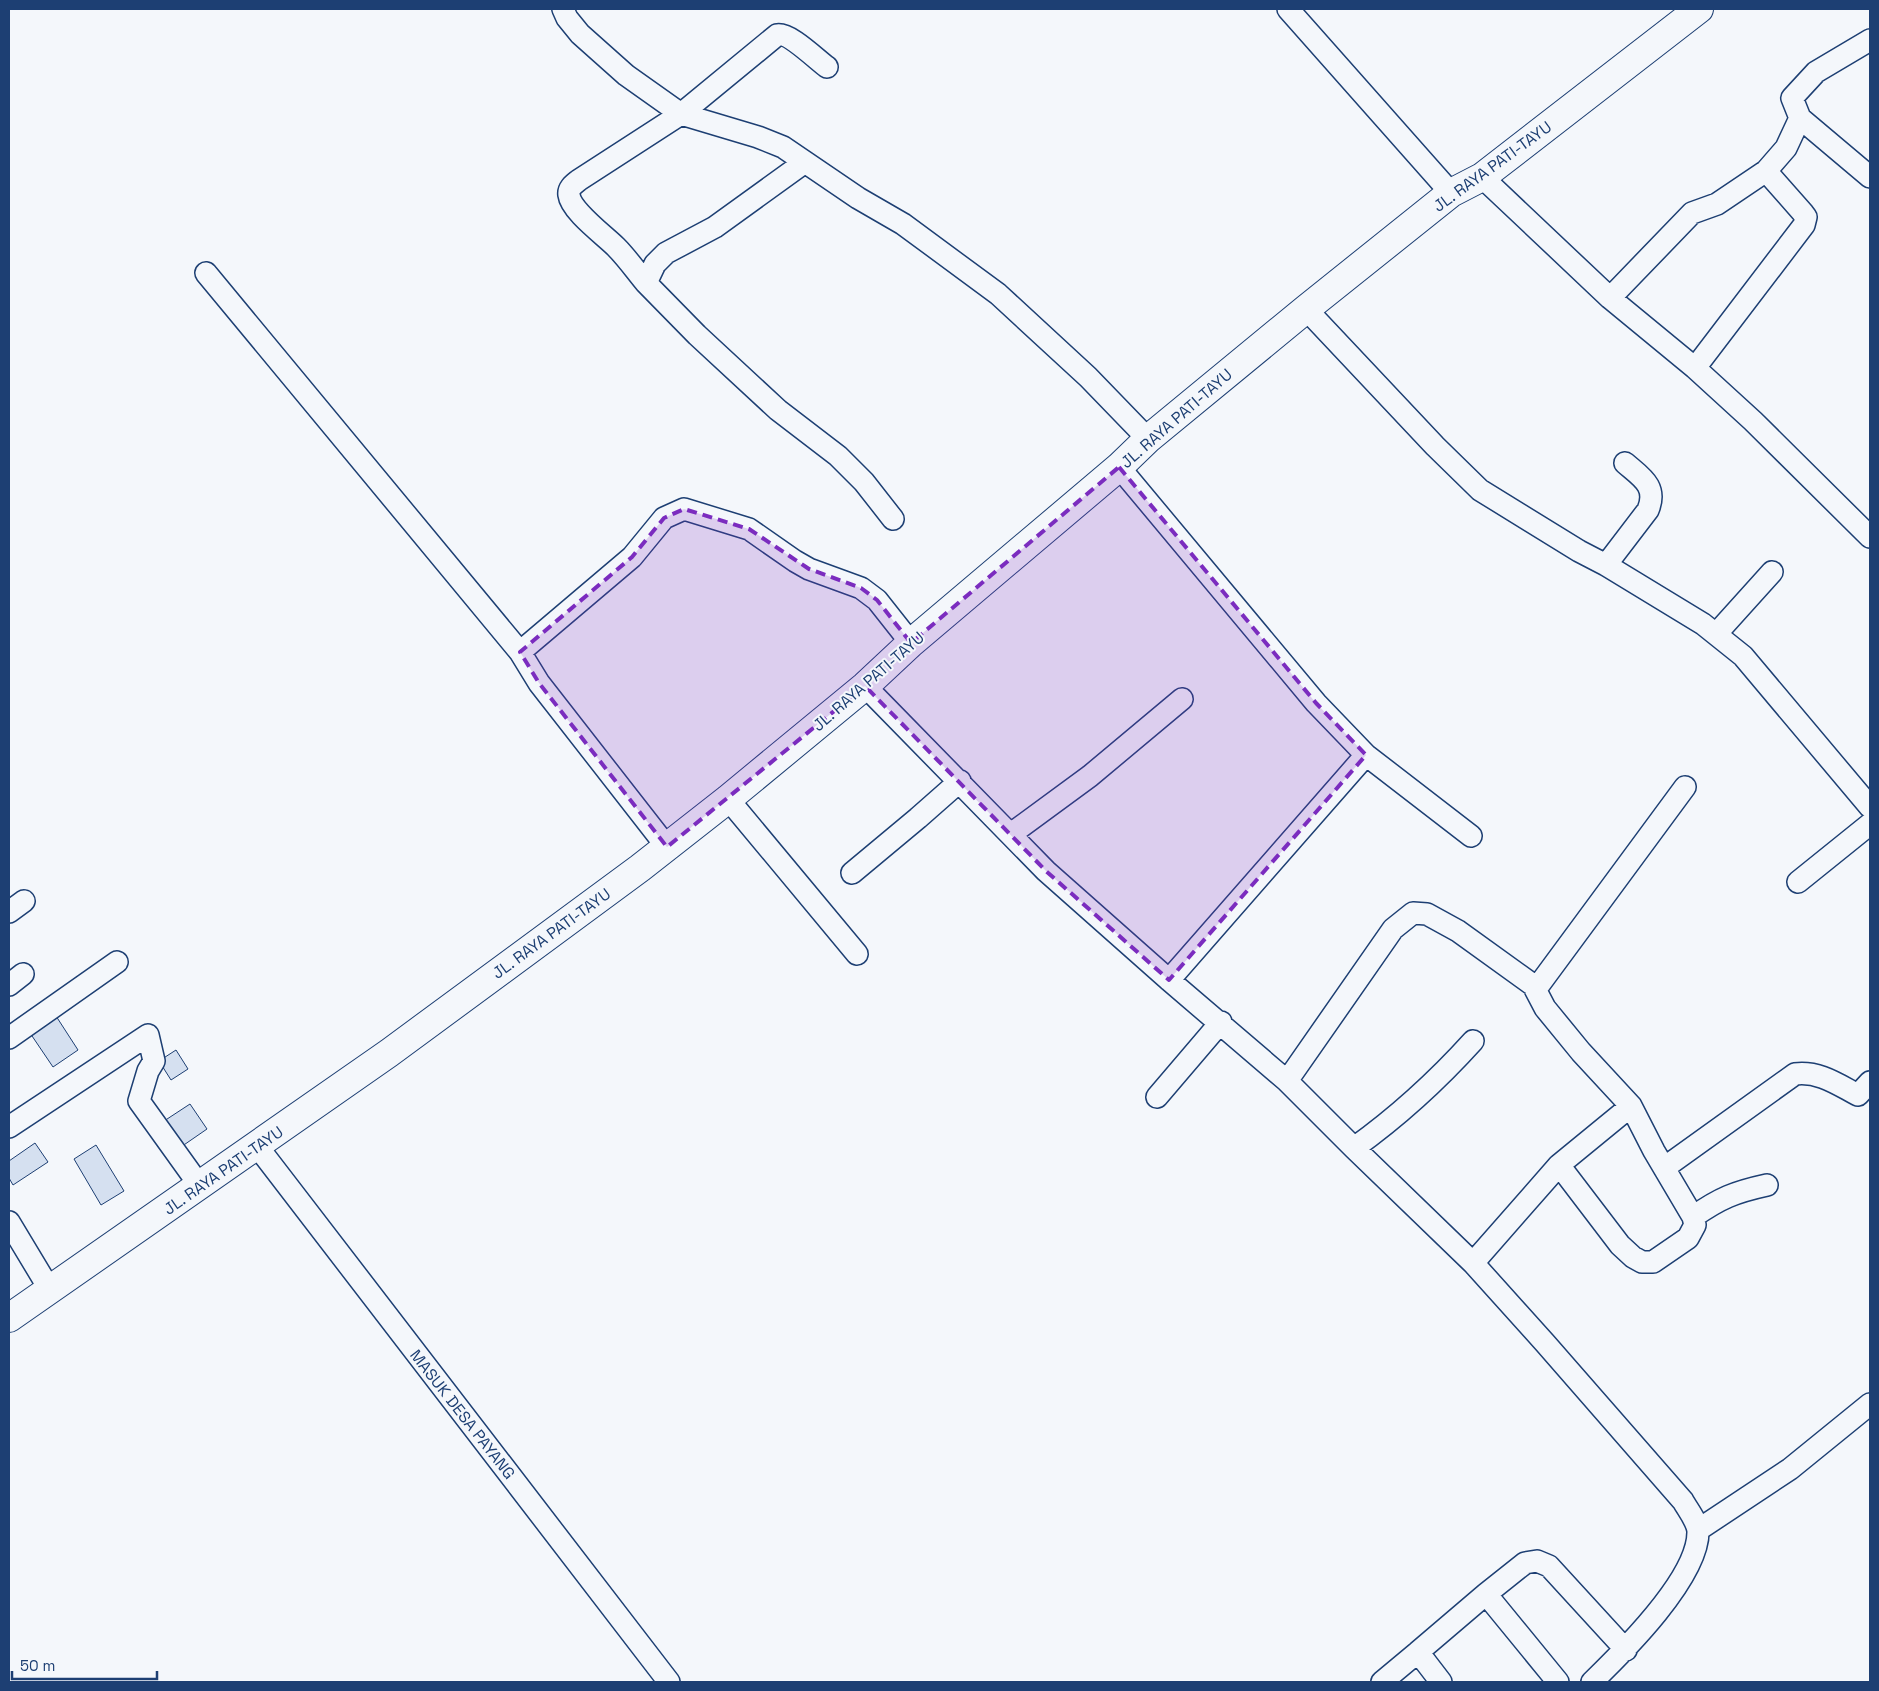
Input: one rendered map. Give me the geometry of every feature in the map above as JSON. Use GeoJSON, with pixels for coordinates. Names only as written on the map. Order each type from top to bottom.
{"type":"FeatureCollection","features":[{"type":"Feature","properties":{"kind":"main road","name":"JL. RAYA PATI-TAYU"},"geometry":{"type":"LineString","coordinates":[[9,1318],[389,1053],[667,847],[865,686],[911,643],[1119,468],[1148,438],[1306,309],[1451,193],[1482,177],[1699,9]]}},
{"type":"Feature","properties":{"kind":"street"},"geometry":{"type":"LineString","coordinates":[[563,9],[567,18],[580,34],[626,75],[681,114],[783,147],[858,198],[903,224],[998,294],[1088,377],[1148,438]]}},
{"type":"Feature","properties":{"kind":"street"},"geometry":{"type":"LineString","coordinates":[[1288,9],[1451,193]]}},
{"type":"Feature","properties":{"kind":"street"},"geometry":{"type":"LineString","coordinates":[[826,67],[789,37],[781,34],[777,35],[681,114],[579,180],[570,188],[569,194],[576,209],[616,247],[646,282],[697,335],[778,410],[838,456],[864,482],[893,519]]}},
{"type":"Feature","properties":{"kind":"street"},"geometry":{"type":"LineString","coordinates":[[1870,40],[1816,72],[1792,98],[1800,118],[1870,177]]}},
{"type":"Feature","properties":{"kind":"street"},"geometry":{"type":"LineString","coordinates":[[1610,298],[1692,213],[1717,204],[1766,171],[1786,148],[1800,118]]}},
{"type":"Feature","properties":{"kind":"street"},"geometry":{"type":"LineString","coordinates":[[646,282],[655,264],[666,253],[715,228],[805,162]]}},
{"type":"Feature","properties":{"kind":"street"},"geometry":{"type":"LineString","coordinates":[[1695,368],[1804,225],[1806,217],[1803,212],[1766,171]]}},
{"type":"Feature","properties":{"kind":"street"},"geometry":{"type":"LineString","coordinates":[[1482,177],[1610,298],[1695,368],[1870,537]]}},
{"type":"Feature","properties":{"kind":"street"},"geometry":{"type":"LineString","coordinates":[[206,273],[520,652],[539,683],[667,847]]}},
{"type":"Feature","properties":{"kind":"street"},"geometry":{"type":"LineString","coordinates":[[1306,309],[1435,446],[1480,490],[1717,633],[1743,656],[1870,807]]}},
{"type":"Feature","properties":{"kind":"street"},"geometry":{"type":"LineString","coordinates":[[1606,565],[1644,516],[1651,503],[1650,490],[1644,479],[1626,462]]}},
{"type":"Feature","properties":{"kind":"street"},"geometry":{"type":"LineString","coordinates":[[1119,468],[1311,696],[1366,755],[1472,836]]}},
{"type":"Feature","properties":{"kind":"street"},"geometry":{"type":"LineString","coordinates":[[520,652],[632,557],[664,518],[684,509],[749,529],[802,565],[861,588],[877,600],[911,643]]}},
{"type":"Feature","properties":{"kind":"street"},"geometry":{"type":"LineString","coordinates":[[1717,633],[1772,572]]}},
{"type":"Feature","properties":{"kind":"street"},"geometry":{"type":"LineString","coordinates":[[865,686],[1046,871],[1169,980],[1221,1022],[1288,1081],[1473,1263],[1683,1501],[1698,1530],[1696,1545],[1682,1576],[1651,1620],[1626,1650],[1592,1682]]}},
{"type":"Feature","properties":{"kind":"street"},"geometry":{"type":"LineString","coordinates":[[1011,834],[1090,776],[1182,699]]}},
{"type":"Feature","properties":{"kind":"street"},"geometry":{"type":"LineString","coordinates":[[1169,980],[1366,755]]}},
{"type":"Feature","properties":{"kind":"street"},"geometry":{"type":"LineString","coordinates":[[852,873],[960,781]]}},
{"type":"Feature","properties":{"kind":"street"},"geometry":{"type":"LineString","coordinates":[[1536,989],[1685,787]]}},
{"type":"Feature","properties":{"kind":"street"},"geometry":{"type":"LineString","coordinates":[[728,799],[857,954]]}},
{"type":"Feature","properties":{"kind":"street"},"geometry":{"type":"LineString","coordinates":[[1798,882],[1870,824]]}},
{"type":"Feature","properties":{"kind":"street"},"geometry":{"type":"LineString","coordinates":[[1288,1081],[1393,929],[1413,913],[1427,914],[1458,931],[1536,989],[1551,1016],[1631,1106],[1693,1217],[1695,1225],[1688,1238],[1653,1262],[1642,1262],[1632,1257],[1620,1245],[1559,1165]]}},
{"type":"Feature","properties":{"kind":"street"},"geometry":{"type":"LineString","coordinates":[[9,1038],[117,962]]}},
{"type":"Feature","properties":{"kind":"street"},"geometry":{"type":"LineString","coordinates":[[1157,1097],[1221,1022]]}},
{"type":"Feature","properties":{"kind":"street"},"geometry":{"type":"LineString","coordinates":[[9,1127],[148,1035],[154,1061],[148,1071],[139,1100],[200,1186]]}},
{"type":"Feature","properties":{"kind":"street"},"geometry":{"type":"LineString","coordinates":[[1354,1148],[1387,1124],[1418,1097],[1440,1077],[1473,1040]]}},
{"type":"Feature","properties":{"kind":"street"},"geometry":{"type":"LineString","coordinates":[[1664,1168],[1795,1074],[1809,1072],[1866,1095]]}},
{"type":"Feature","properties":{"kind":"street"},"geometry":{"type":"LineString","coordinates":[[1473,1263],[1559,1165],[1631,1106]]}},
{"type":"Feature","properties":{"kind":"street","name":"MASUK DESA PAYANG"},"geometry":{"type":"LineString","coordinates":[[257,1146],[669,1682]]}},
{"type":"Feature","properties":{"kind":"street"},"geometry":{"type":"LineString","coordinates":[[1693,1217],[1730,1194],[1767,1185]]}},
{"type":"Feature","properties":{"kind":"street"},"geometry":{"type":"LineString","coordinates":[[9,1222],[50,1290]]}},
{"type":"Feature","properties":{"kind":"street"},"geometry":{"type":"LineString","coordinates":[[1698,1530],[1790,1469],[1870,1404]]}},
{"type":"Feature","properties":{"kind":"street"},"geometry":{"type":"LineString","coordinates":[[1382,1682],[1525,1563],[1537,1561],[1549,1566],[1558,1574],[1626,1650]]}},
{"type":"Feature","properties":{"kind":"street"},"geometry":{"type":"LineString","coordinates":[[1486,1594],[1558,1682]]}},
{"type":"Feature","properties":{"kind":"street"},"geometry":{"type":"LineString","coordinates":[[1418,1652],[1441,1682]]}},
{"type":"Feature","properties":{"kind":"highlighted area"},"geometry":{"type":"Polygon","coordinates":[[[1119,467],[1316,703],[1366,755],[1169,980],[1046,871],[865,686],[667,847],[539,683],[520,652],[632,557],[664,518],[684,509],[749,529],[809,569],[861,588],[877,600],[911,643],[1119,467]]]}},
{"type":"Feature","properties":{"kind":"building"},"geometry":{"type":"Polygon","coordinates":[[[56,1016],[78,1050],[53,1067],[30,1033],[56,1016]]]}},
{"type":"Feature","properties":{"kind":"building"},"geometry":{"type":"Polygon","coordinates":[[[176,1050],[188,1069],[171,1080],[159,1061],[176,1050]]]}},
{"type":"Feature","properties":{"kind":"building"},"geometry":{"type":"Polygon","coordinates":[[[190,1104],[207,1129],[178,1149],[161,1123],[190,1104]]]}},
{"type":"Feature","properties":{"kind":"building"},"geometry":{"type":"Polygon","coordinates":[[[35,1143],[48,1162],[13,1185],[9,1178],[9,1161],[35,1143]]]}},
{"type":"Feature","properties":{"kind":"building"},"geometry":{"type":"Polygon","coordinates":[[[96,1145],[124,1191],[101,1205],[74,1159],[96,1145]]]}}]}
